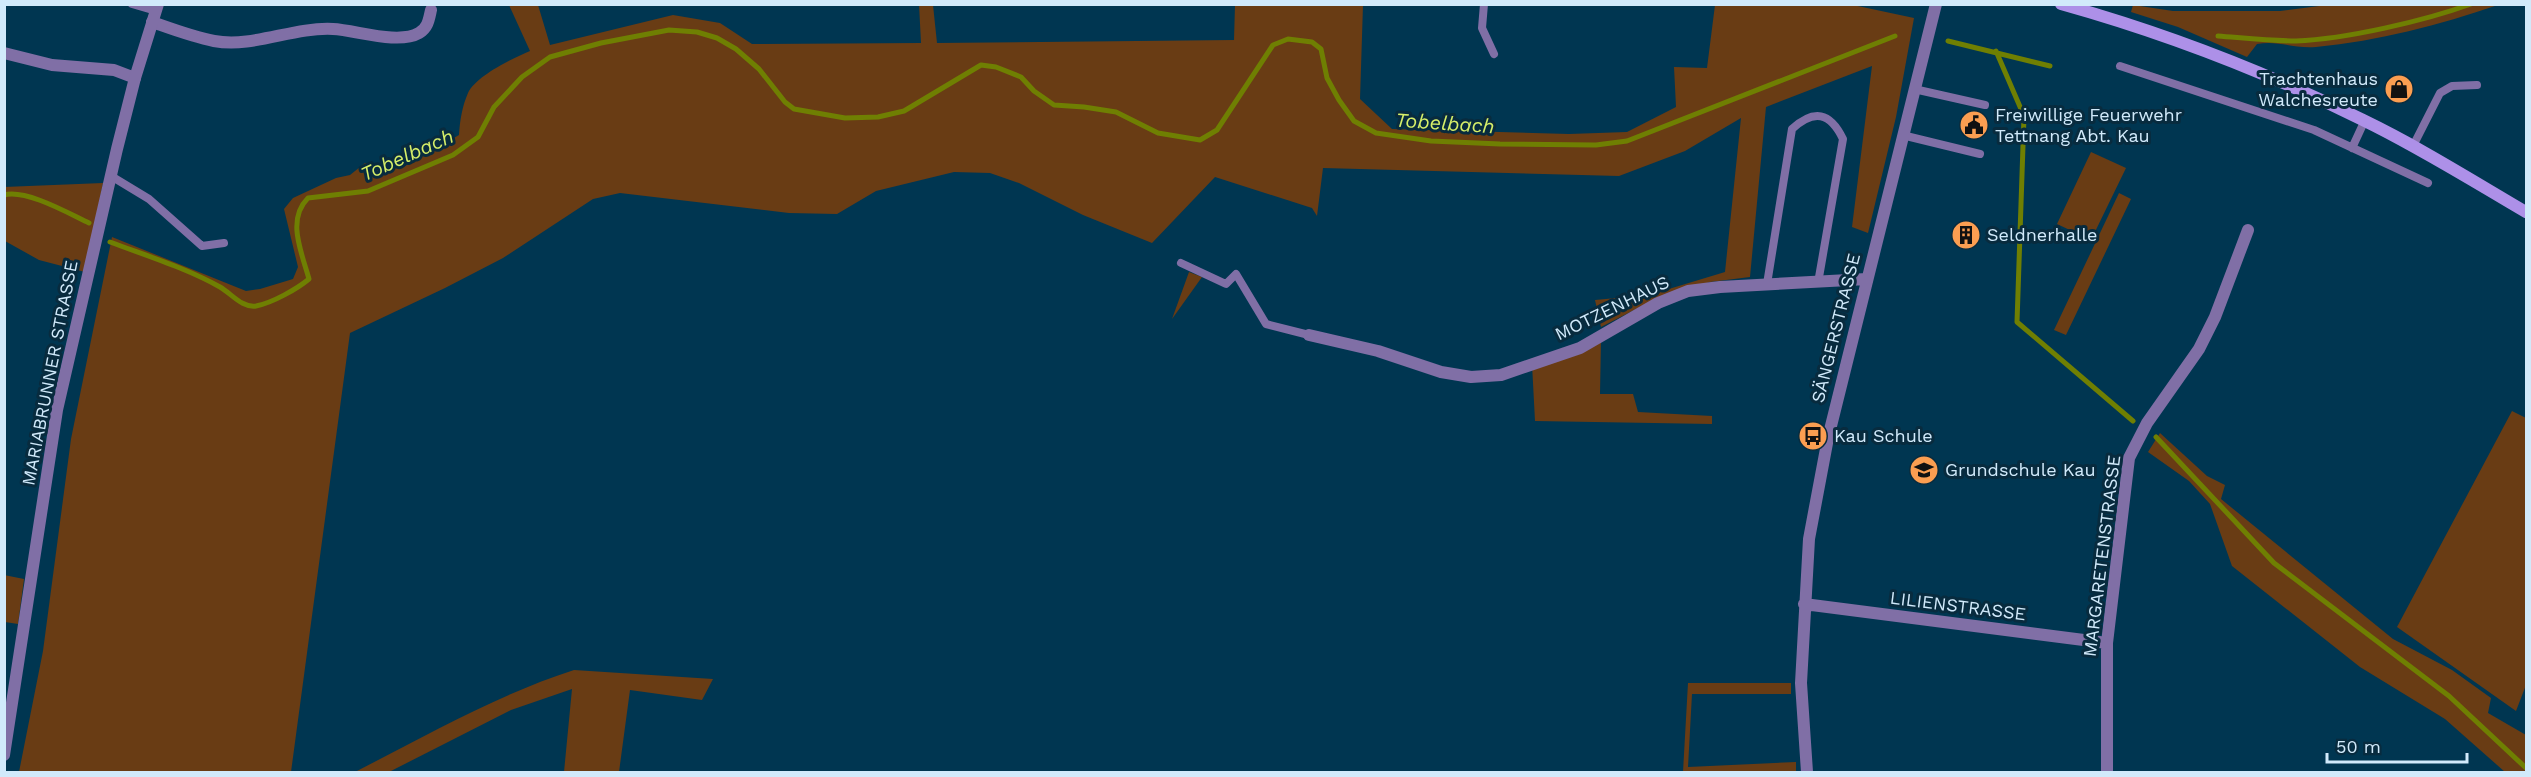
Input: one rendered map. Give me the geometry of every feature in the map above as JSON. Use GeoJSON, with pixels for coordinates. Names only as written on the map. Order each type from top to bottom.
{"type":"FeatureCollection","features":[{"type":"Feature","properties":{"kind":"main road"},"geometry":{"type":"LineString","coordinates":[[2061,4],[2147,31],[2295,88],[2365,120],[2526,212]]}},
{"type":"Feature","properties":{"kind":"street","name":"SÄNGERSTRASSE"},"geometry":{"type":"LineString","coordinates":[[1807,772],[1801,683],[1809,539],[1822,467],[1935,4]]}},
{"type":"Feature","properties":{"kind":"street"},"geometry":{"type":"LineString","coordinates":[[156,12],[214,41],[240,43],[315,29],[334,29],[403,38],[419,33],[428,24],[431,10]]}},
{"type":"Feature","properties":{"kind":"street","name":"MARIABRUNNER STRASSE"},"geometry":{"type":"LineString","coordinates":[[4,755],[57,410],[135,78],[156,12]]}},
{"type":"Feature","properties":{"kind":"street"},"geometry":{"type":"LineString","coordinates":[[4,53],[52,65],[114,70],[135,78]]}},
{"type":"Feature","properties":{"kind":"street","name":"MARGARETENSTRASSE"},"geometry":{"type":"LineString","coordinates":[[2107,772],[2107,643],[2129,458],[2147,423],[2199,349],[2215,317],[2248,230]]}},
{"type":"Feature","properties":{"kind":"street","name":"MOTZENHAUS"},"geometry":{"type":"LineString","coordinates":[[1309,335],[1378,351],[1440,372],[1471,376],[1501,375],[1580,348],[1658,303],[1688,291],[1867,279]]}},
{"type":"Feature","properties":{"kind":"street","name":"LILIENSTRASSE"},"geometry":{"type":"LineString","coordinates":[[1804,604],[2107,643]]}},
{"type":"Feature","properties":{"kind":"lane"},"geometry":{"type":"LineString","coordinates":[[132,4],[156,12]]}},
{"type":"Feature","properties":{"kind":"lane"},"geometry":{"type":"LineString","coordinates":[[1484,4],[1482,28],[1494,54]]}},
{"type":"Feature","properties":{"kind":"lane"},"geometry":{"type":"LineString","coordinates":[[2120,66],[2314,130],[2428,183]]}},
{"type":"Feature","properties":{"kind":"lane"},"geometry":{"type":"LineString","coordinates":[[2413,146],[2439,93],[2452,86],[2477,85]]}},
{"type":"Feature","properties":{"kind":"lane"},"geometry":{"type":"LineString","coordinates":[[1914,89],[1985,105]]}},
{"type":"Feature","properties":{"kind":"lane"},"geometry":{"type":"LineString","coordinates":[[1767,284],[1792,129],[1804,118],[1820,115],[1835,123],[1843,139],[1818,283]]}},
{"type":"Feature","properties":{"kind":"lane"},"geometry":{"type":"LineString","coordinates":[[2352,148],[2365,120]]}},
{"type":"Feature","properties":{"kind":"lane"},"geometry":{"type":"LineString","coordinates":[[1902,135],[1980,154]]}},
{"type":"Feature","properties":{"kind":"lane"},"geometry":{"type":"LineString","coordinates":[[111,176],[149,199],[176,220],[202,246],[224,243]]}},
{"type":"Feature","properties":{"kind":"lane"},"geometry":{"type":"LineString","coordinates":[[1181,263],[1226,284],[1236,274],[1266,324],[1309,335]]}},
{"type":"Feature","properties":{"kind":"shaded area"},"geometry":{"type":"Polygon","coordinates":[[[919,4],[933,5],[937,43],[1234,40],[1235,5],[1363,5],[1360,99],[1392,129],[1569,134],[1627,132],[1676,107],[1674,67],[1707,68],[1715,5],[1853,5],[1914,18],[1896,117],[1868,233],[1852,227],[1872,66],[1766,107],[1750,277],[1710,282],[1642,306],[1601,327],[1595,300],[1649,295],[1725,272],[1741,118],[1685,151],[1619,176],[1323,168],[1317,216],[1312,208],[1215,177],[1152,243],[1083,215],[1019,183],[990,173],[954,172],[876,191],[837,214],[789,213],[620,193],[593,199],[503,258],[350,333],[291,772],[19,772],[43,651],[71,439],[112,237],[246,291],[293,279],[298,267],[284,209],[293,198],[336,178],[350,175],[365,163],[383,164],[400,169],[459,135],[463,108],[472,87],[496,68],[530,51],[509,5],[538,5],[550,45],[673,15],[720,23],[752,44],[921,43],[919,4]]]}},
{"type":"Feature","properties":{"kind":"shaded area"},"geometry":{"type":"Polygon","coordinates":[[[2335,4],[2498,5],[2454,19],[2363,41],[2316,47],[2257,44],[2247,57],[2178,27],[2131,12],[2133,5],[2173,11],[2280,11],[2335,4]]]}},
{"type":"Feature","properties":{"kind":"shaded area"},"geometry":{"type":"Polygon","coordinates":[[[2091,152],[2126,168],[2091,240],[2057,224],[2091,152]]]}},
{"type":"Feature","properties":{"kind":"shaded area"},"geometry":{"type":"Polygon","coordinates":[[[103,183],[85,272],[39,260],[5,241],[4,187],[103,183]]]}},
{"type":"Feature","properties":{"kind":"shaded area"},"geometry":{"type":"Polygon","coordinates":[[[2119,193],[2131,199],[2066,335],[2054,330],[2119,193]]]}},
{"type":"Feature","properties":{"kind":"shaded area"},"geometry":{"type":"Polygon","coordinates":[[[1189,272],[1202,277],[1172,319],[1189,272]]]}},
{"type":"Feature","properties":{"kind":"shaded area"},"geometry":{"type":"Polygon","coordinates":[[[1601,339],[1600,394],[1633,394],[1638,412],[1712,416],[1712,424],[1535,421],[1532,364],[1601,339]]]}},
{"type":"Feature","properties":{"kind":"shaded area"},"geometry":{"type":"Polygon","coordinates":[[[2512,411],[2526,418],[2526,685],[2516,711],[2397,627],[2512,411]]]}},
{"type":"Feature","properties":{"kind":"shaded area"},"geometry":{"type":"Polygon","coordinates":[[[2160,433],[2207,476],[2225,485],[2221,499],[2393,639],[2452,670],[2491,698],[2488,713],[2526,735],[2526,772],[2505,772],[2445,719],[2360,667],[2232,566],[2210,504],[2189,481],[2148,452],[2160,433]]]}},
{"type":"Feature","properties":{"kind":"shaded area"},"geometry":{"type":"Polygon","coordinates":[[[4,575],[24,579],[18,624],[5,622],[4,575]]]}},
{"type":"Feature","properties":{"kind":"shaded area"},"geometry":{"type":"Polygon","coordinates":[[[574,670],[713,679],[702,700],[630,690],[619,772],[564,772],[572,689],[511,710],[389,772],[355,772],[517,691],[574,670]]]}},
{"type":"Feature","properties":{"kind":"shaded area"},"geometry":{"type":"Polygon","coordinates":[[[1688,683],[1791,683],[1791,694],[1692,694],[1688,767],[1796,762],[1796,772],[1683,772],[1688,683]]]}},
{"type":"Feature","properties":{"kind":"waterway","name":"Tobelbach"},"geometry":{"type":"LineString","coordinates":[[2218,36],[2287,41],[2316,40],[2385,28],[2471,4]]}},
{"type":"Feature","properties":{"kind":"waterway","name":"Tobelbach"},"geometry":{"type":"LineString","coordinates":[[110,242],[194,274],[220,287],[246,305],[256,306],[269,302],[309,279],[300,248],[297,226],[301,207],[308,198],[368,191],[453,155],[478,137],[494,107],[522,77],[550,57],[601,43],[669,30],[697,32],[717,38],[736,49],[759,69],[785,102],[794,109],[845,118],[878,117],[904,111],[981,65],[996,67],[1021,77],[1034,91],[1054,105],[1116,112],[1158,133],[1200,140],[1217,130],[1273,45],[1288,39],[1312,42],[1321,49],[1327,78],[1339,100],[1354,121],[1376,133],[1431,141],[1596,145],[1627,141],[1895,36]]}},
{"type":"Feature","properties":{"kind":"waterway","name":"Tobelbach"},"geometry":{"type":"LineString","coordinates":[[1948,41],[2050,66]]}},
{"type":"Feature","properties":{"kind":"waterway"},"geometry":{"type":"LineString","coordinates":[[1996,51],[2024,116],[2017,322],[2133,421]]}},
{"type":"Feature","properties":{"kind":"waterway","name":"Tobelbach"},"geometry":{"type":"LineString","coordinates":[[4,195],[24,195],[59,208],[89,223]]}},
{"type":"Feature","properties":{"kind":"waterway"},"geometry":{"type":"LineString","coordinates":[[2156,437],[2274,563],[2449,696],[2526,768]]}},
{"type":"Feature","properties":{"kind":"place","name":"Trachtenhaus Walchesreute"},"geometry":{"type":"Point","coordinates":[2399,89]}},
{"type":"Feature","properties":{"kind":"place","name":"Freiwillige Feuerwehr Tettnang Abt. Kau"},"geometry":{"type":"Point","coordinates":[1974,125]}},
{"type":"Feature","properties":{"kind":"place","name":"Seldnerhalle"},"geometry":{"type":"Point","coordinates":[1966,235]}},
{"type":"Feature","properties":{"kind":"place","name":"Kau Schule"},"geometry":{"type":"Point","coordinates":[1813,436]}},
{"type":"Feature","properties":{"kind":"place","name":"Grundschule Kau"},"geometry":{"type":"Point","coordinates":[1924,470]}}]}
